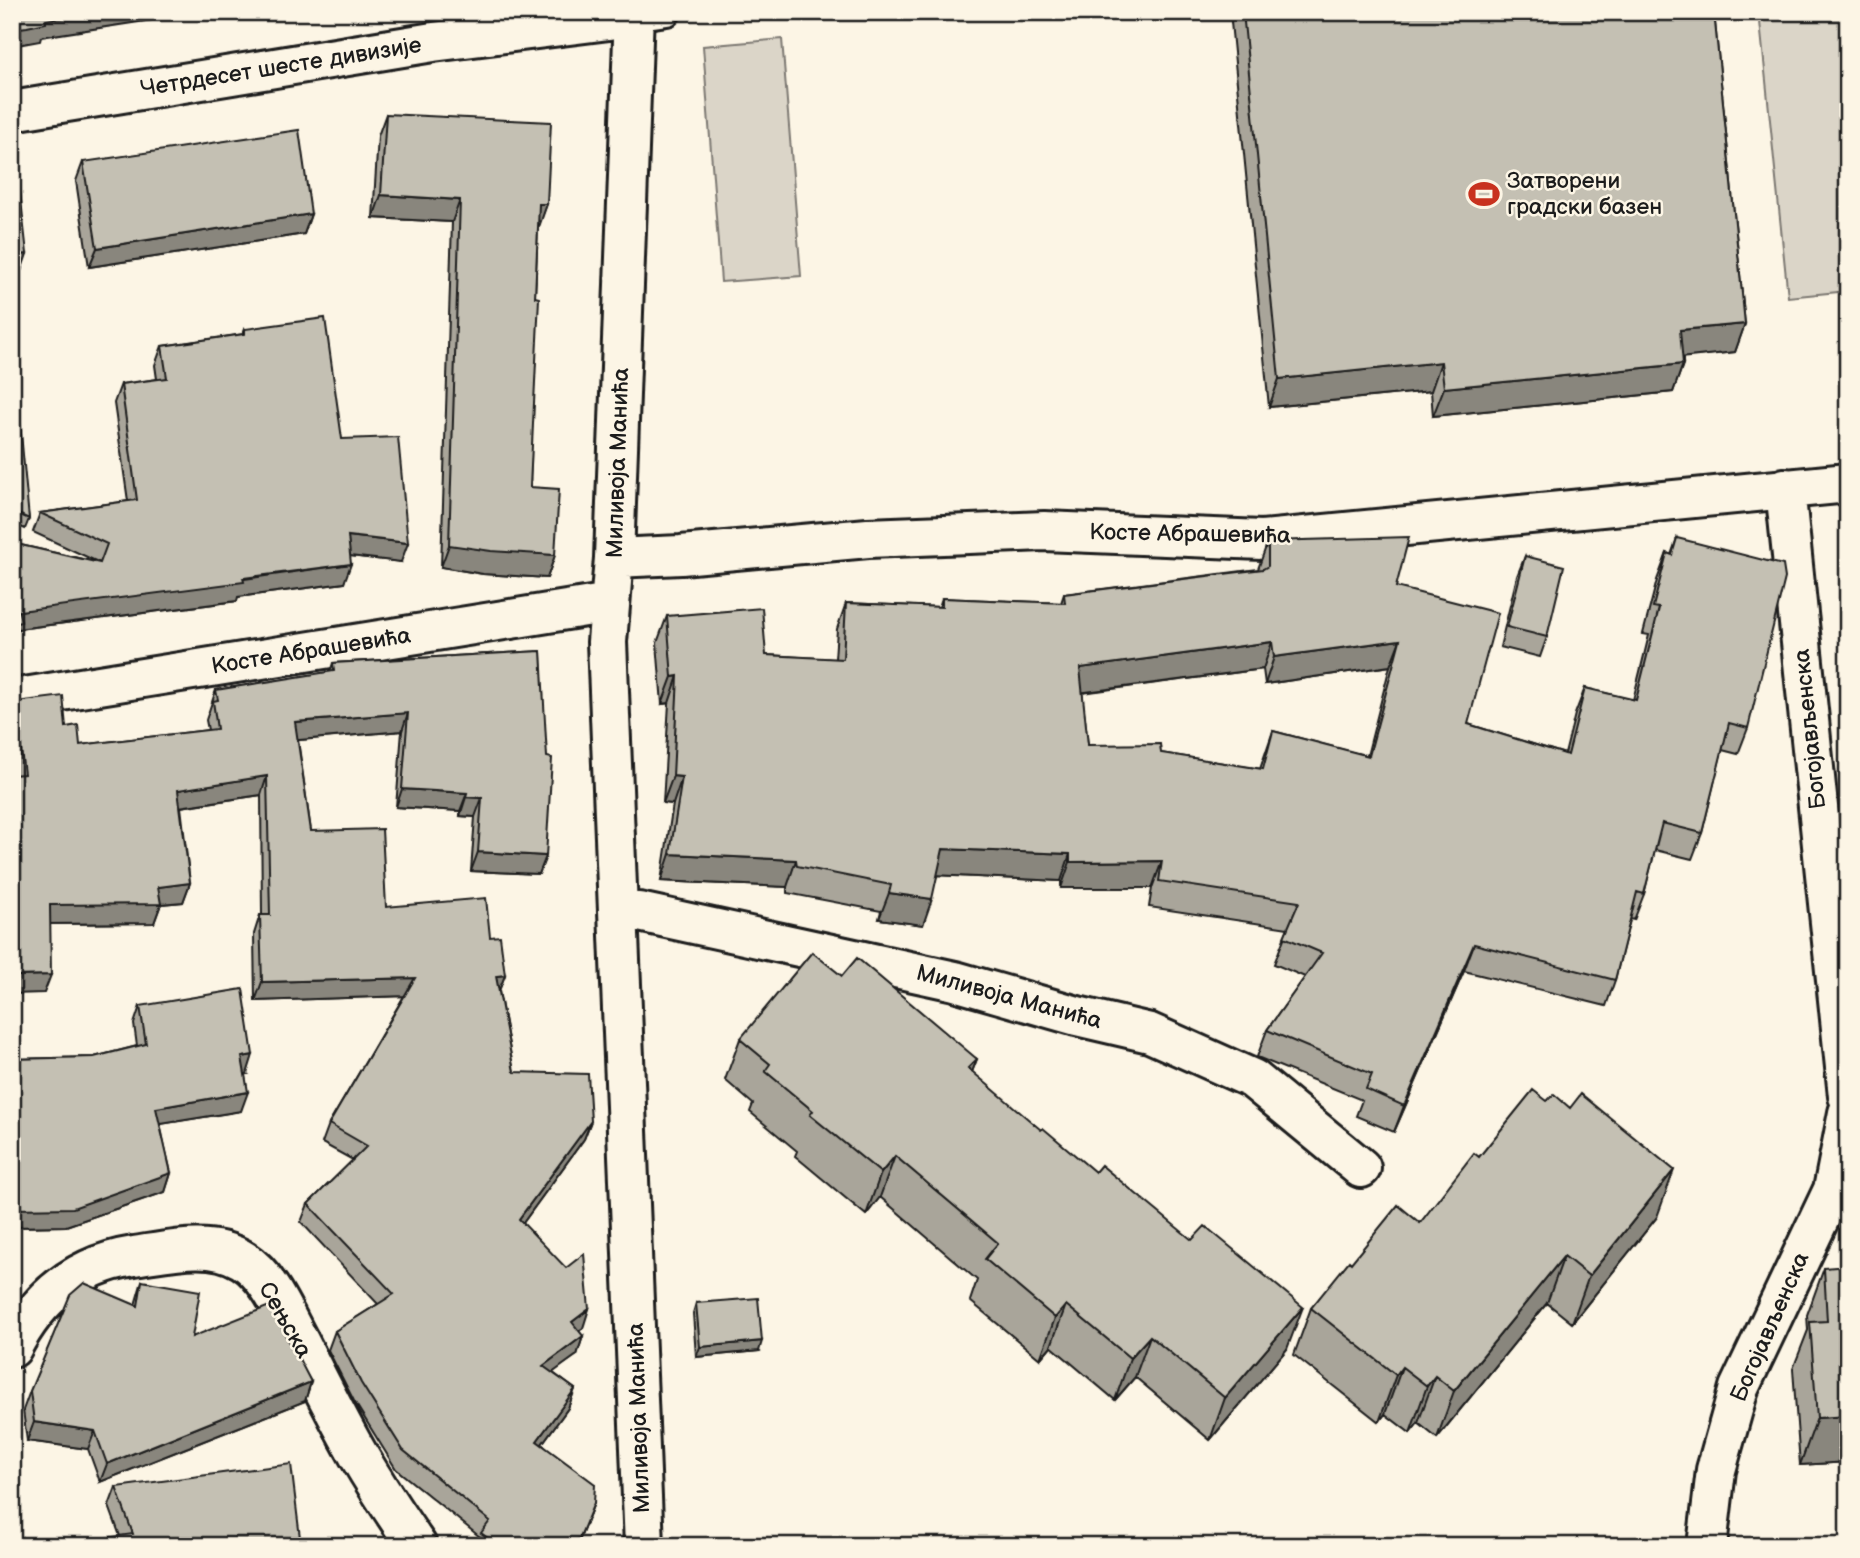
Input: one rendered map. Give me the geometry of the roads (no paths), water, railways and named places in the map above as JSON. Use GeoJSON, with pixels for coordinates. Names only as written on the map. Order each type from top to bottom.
{"type":"FeatureCollection","features":[{"type":"Feature","properties":{"kind":"street","name":"Четрдесет шесте дивизије"},"geometry":{"type":"LineString","coordinates":[[12,111],[433,42],[645,14]]}},
{"type":"Feature","properties":{"kind":"street","name":"Миливоја Манића"},"geometry":{"type":"LineString","coordinates":[[644,1546],[607,642],[645,14]]}},
{"type":"Feature","properties":{"kind":"street","name":"Косте Абрашевића"},"geometry":{"type":"LineString","coordinates":[[614,558],[681,555],[868,538],[1044,531],[1262,540],[1848,482]]}},
{"type":"Feature","properties":{"kind":"street","name":"Богојављенска"},"geometry":{"type":"LineString","coordinates":[[1785,488],[1848,1096]]}},
{"type":"Feature","properties":{"kind":"street","name":"Косте Абрашевића"},"geometry":{"type":"LineString","coordinates":[[12,699],[610,603]]}},
{"type":"Feature","properties":{"kind":"street","name":"Миливоја Манића"},"geometry":{"type":"LineString","coordinates":[[619,913],[639,912],[955,981],[1077,1016],[1150,1033],[1253,1079],[1361,1168]]}},
{"type":"Feature","properties":{"kind":"street","name":"Богојављенска"},"geometry":{"type":"LineString","coordinates":[[1707,1546],[1716,1470],[1739,1388],[1833,1190],[1848,1113]]}},
{"type":"Feature","properties":{"kind":"street","name":"Сењска"},"geometry":{"type":"LineString","coordinates":[[12,1348],[38,1306],[59,1286],[83,1272],[123,1257],[183,1248],[221,1251],[244,1261],[263,1278],[360,1457],[417,1546]]}},
{"type":"Feature","properties":{"kind":"place","name":"Затворени градски базен"},"geometry":{"type":"Point","coordinates":[1484,194]}}]}
